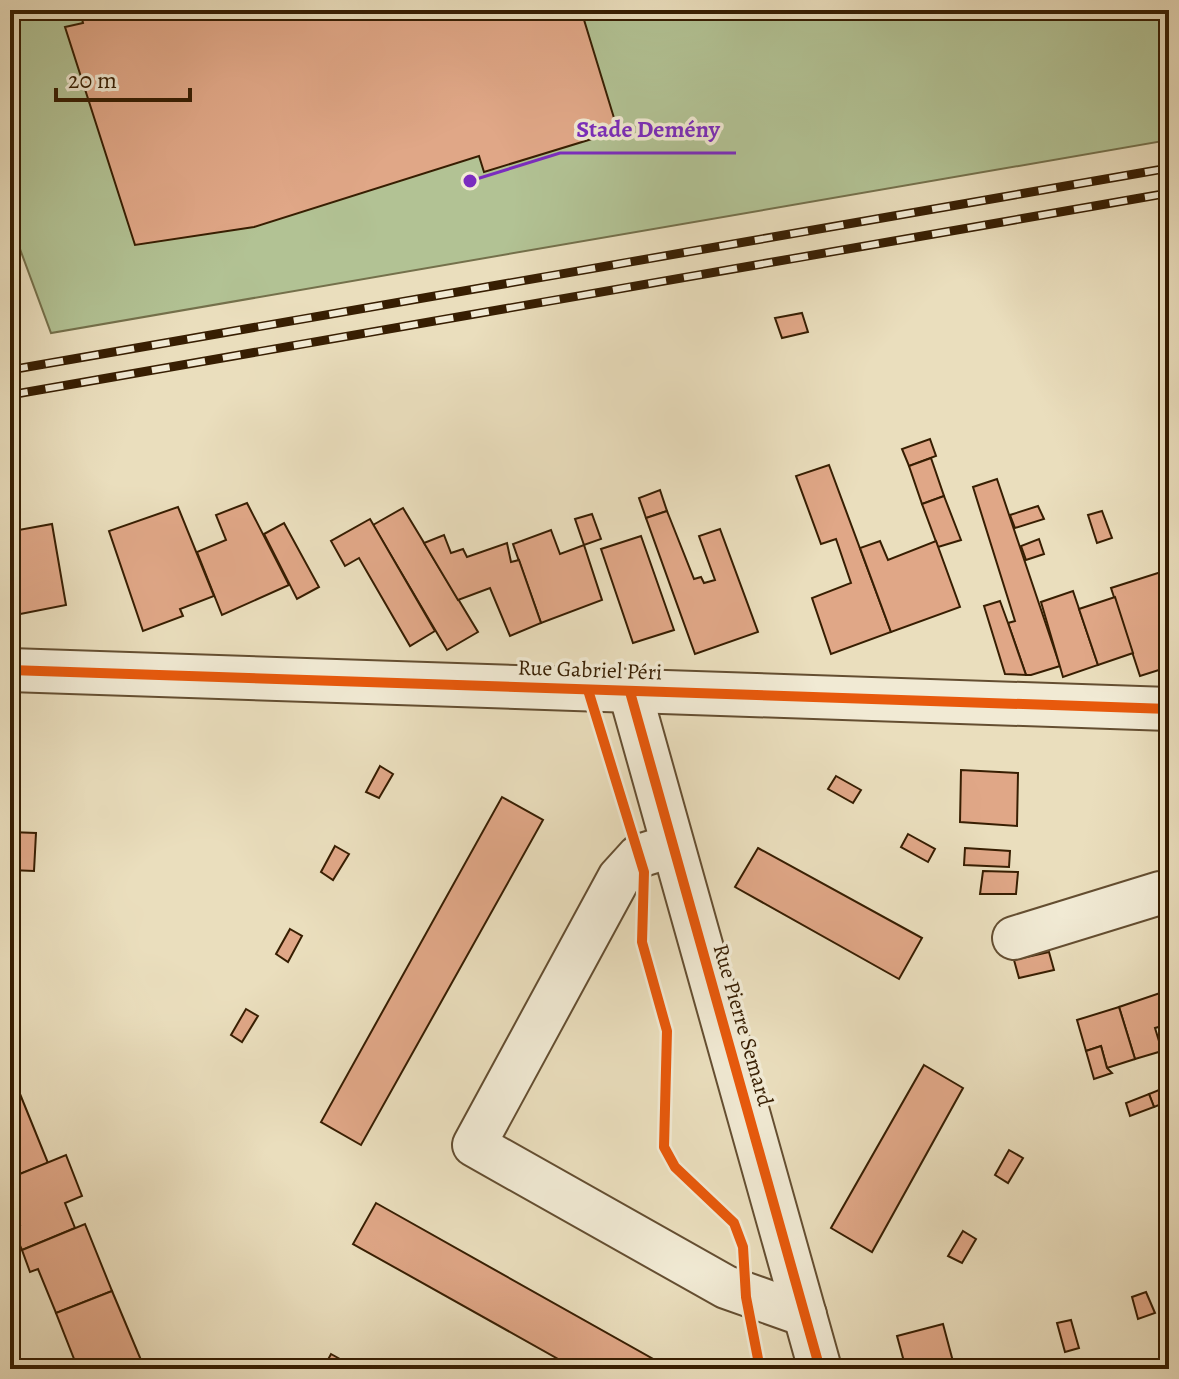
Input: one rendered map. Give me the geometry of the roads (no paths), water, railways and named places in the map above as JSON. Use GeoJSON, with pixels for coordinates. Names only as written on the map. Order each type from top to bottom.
{"type":"FeatureCollection","features":[{"type":"Feature","properties":{"kind":"street","name":"Rue Gabriel Péri"},"geometry":{"type":"LineString","coordinates":[[10,670],[1169,709]]}},
{"type":"Feature","properties":{"kind":"street","name":"Rue Pierre Semard"},"geometry":{"type":"LineString","coordinates":[[630,692],[820,1369]]}},
{"type":"Feature","properties":{"kind":"street"},"geometry":{"type":"LineString","coordinates":[[671,846],[639,856],[619,878],[474,1145],[726,1287],[805,1315]]}},
{"type":"Feature","properties":{"kind":"street"},"geometry":{"type":"LineString","coordinates":[[1014,938],[1166,892]]}},
{"type":"Feature","properties":{"kind":"railway"},"geometry":{"type":"LineString","coordinates":[[10,370],[1169,168]]}},
{"type":"Feature","properties":{"kind":"railway"},"geometry":{"type":"LineString","coordinates":[[10,395],[1169,193]]}},
{"type":"Feature","properties":{"kind":"place","name":"Stade Demény"},"geometry":{"type":"Point","coordinates":[470,181]}}]}
